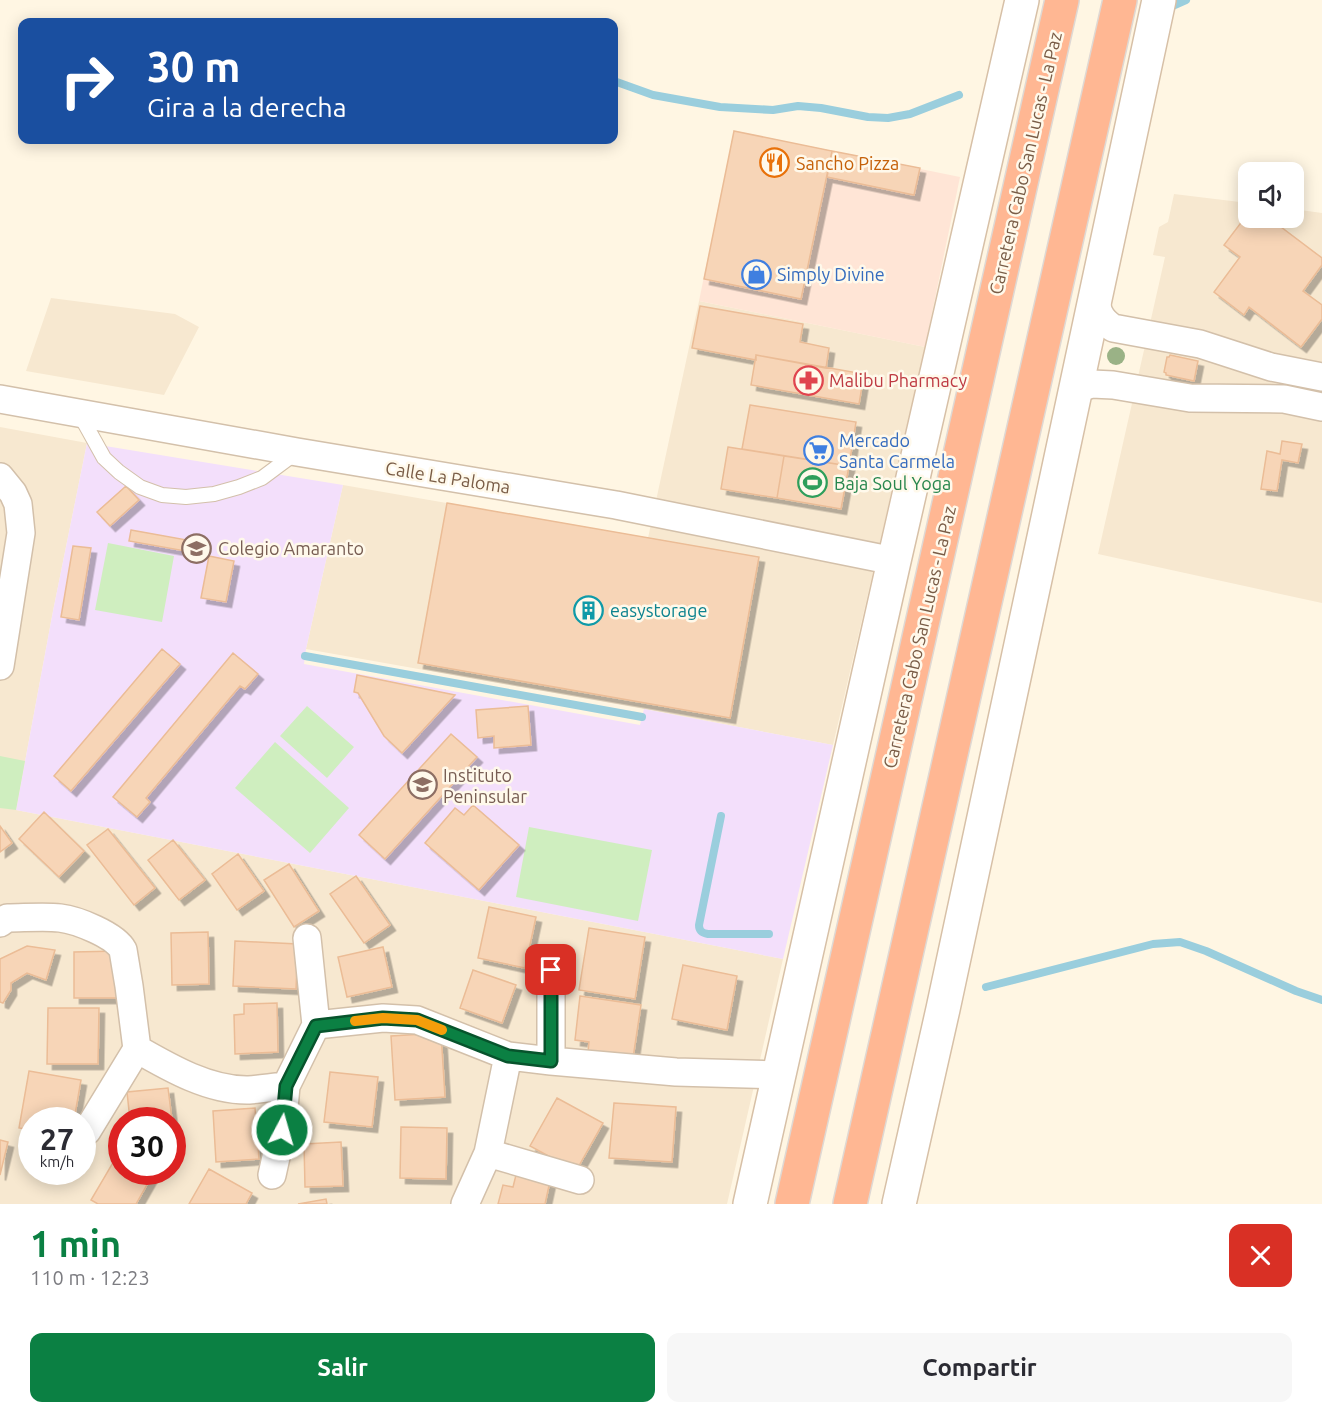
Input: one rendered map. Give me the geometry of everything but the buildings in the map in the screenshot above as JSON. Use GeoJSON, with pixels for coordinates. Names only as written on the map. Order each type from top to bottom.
{"type":"FeatureCollection","features":[{"type":"Feature","properties":{"kind":"highway","name":"Carretera Cabo San Lucas - La Paz"},"geometry":{"type":"LineString","coordinates":[[792,1204],[1062,0]]}},
{"type":"Feature","properties":{"kind":"highway"},"geometry":{"type":"LineString","coordinates":[[850,1204],[1120,0]]}},
{"type":"Feature","properties":{"kind":"highway"},"geometry":{"type":"LineString","coordinates":[[1098,96],[1138,0]]}},
{"type":"Feature","properties":{"kind":"main road"},"geometry":{"type":"LineString","coordinates":[[750,1204],[1022,0]]}},
{"type":"Feature","properties":{"kind":"main road"},"geometry":{"type":"LineString","coordinates":[[899,1204],[946,997],[1159,0]]}},
{"type":"Feature","properties":{"kind":"street"},"geometry":{"type":"LineString","coordinates":[[1096,292],[1098,313],[1102,320],[1113,328],[1200,344],[1271,367],[1322,377]]}},
{"type":"Feature","properties":{"kind":"street"},"geometry":{"type":"LineString","coordinates":[[1263,399],[1271,367]]}},
{"type":"Feature","properties":{"kind":"street"},"geometry":{"type":"LineString","coordinates":[[1074,393],[1079,388],[1092,384],[1113,385],[1190,398],[1284,399],[1322,407]]}},
{"type":"Feature","properties":{"kind":"street","name":"Calle La Paloma"},"geometry":{"type":"LineString","coordinates":[[0,399],[297,452],[616,505],[894,561]]}},
{"type":"Feature","properties":{"kind":"street"},"geometry":{"type":"LineString","coordinates":[[0,477],[13,493],[18,504],[21,533],[0,666]]}},
{"type":"Feature","properties":{"kind":"street"},"geometry":{"type":"LineString","coordinates":[[2,916],[60,918],[93,928],[120,945],[123,950],[137,1049],[96,1116]]}},
{"type":"Feature","properties":{"kind":"street"},"geometry":{"type":"LineString","coordinates":[[272,1175],[282,1130],[286,1086],[316,1026],[307,938]]}},
{"type":"Feature","properties":{"kind":"street"},"geometry":{"type":"LineString","coordinates":[[551,970],[551,1061]]}},
{"type":"Feature","properties":{"kind":"street"},"geometry":{"type":"LineString","coordinates":[[316,1026],[383,1018],[417,1020],[508,1056],[676,1072],[779,1075]]}},
{"type":"Feature","properties":{"kind":"street"},"geometry":{"type":"LineString","coordinates":[[137,1049],[179,1073],[221,1086],[248,1090],[286,1086]]}},
{"type":"Feature","properties":{"kind":"street"},"geometry":{"type":"LineString","coordinates":[[465,1204],[488,1153],[508,1056]]}},
{"type":"Feature","properties":{"kind":"street"},"geometry":{"type":"LineString","coordinates":[[488,1153],[580,1180]]}},
{"type":"Feature","properties":{"kind":"lane"},"geometry":{"type":"LineString","coordinates":[[79,413],[104,458],[140,487],[162,495],[186,497],[214,494],[239,487],[262,478],[297,452]]}},
{"type":"Feature","properties":{"kind":"shaded area"},"geometry":{"type":"Polygon","coordinates":[[[734,131],[960,177],[925,347],[699,301],[734,131]]]}},
{"type":"Feature","properties":{"kind":"shaded area"},"geometry":{"type":"Polygon","coordinates":[[[1174,194],[1238,202],[1238,228],[1304,228],[1304,211],[1322,213],[1322,603],[1098,554],[1165,257],[1153,255],[1159,227],[1168,222],[1174,194]]]}},
{"type":"Feature","properties":{"kind":"shaded area"},"geometry":{"type":"Polygon","coordinates":[[[51,298],[175,314],[199,327],[164,395],[26,371],[51,298]]]}},
{"type":"Feature","properties":{"kind":"shaded area"},"geometry":{"type":"Polygon","coordinates":[[[699,301],[925,347],[833,745],[306,649],[343,485],[648,538],[699,301]]]}},
{"type":"Feature","properties":{"kind":"shaded area"},"geometry":{"type":"Polygon","coordinates":[[[0,427],[87,443],[16,810],[783,959],[727,1204],[0,1204],[0,427]]]}},
{"type":"Feature","properties":{"kind":"shaded area","name":"Instituto Peninsular"},"geometry":{"type":"Polygon","coordinates":[[[87,443],[343,485],[304,664],[640,725],[644,709],[833,745],[783,959],[16,810],[87,443]]]}},
{"type":"Feature","properties":{"kind":"green space"},"geometry":{"type":"Polygon","coordinates":[[[108,543],[174,556],[162,622],[95,610],[108,543]]]}},
{"type":"Feature","properties":{"kind":"green space"},"geometry":{"type":"Polygon","coordinates":[[[307,706],[354,747],[327,778],[280,736],[307,706]]]}},
{"type":"Feature","properties":{"kind":"green space"},"geometry":{"type":"Polygon","coordinates":[[[275,742],[349,808],[310,853],[235,788],[275,742]]]}},
{"type":"Feature","properties":{"kind":"green space"},"geometry":{"type":"Polygon","coordinates":[[[0,756],[25,761],[16,810],[0,808],[0,756]]]}},
{"type":"Feature","properties":{"kind":"green space"},"geometry":{"type":"Polygon","coordinates":[[[529,827],[652,850],[638,921],[516,897],[529,827]]]}},
{"type":"Feature","properties":{"kind":"waterway"},"geometry":{"type":"LineString","coordinates":[[1168,8],[1186,0]]}},
{"type":"Feature","properties":{"kind":"waterway"},"geometry":{"type":"LineString","coordinates":[[618,82],[653,95],[720,107],[773,110],[798,106],[888,118],[910,114],[959,95]]}},
{"type":"Feature","properties":{"kind":"waterway"},"geometry":{"type":"LineString","coordinates":[[305,656],[642,717]]}},
{"type":"Feature","properties":{"kind":"waterway"},"geometry":{"type":"LineString","coordinates":[[721,816],[700,929],[708,934],[769,934]]}},
{"type":"Feature","properties":{"kind":"waterway"},"geometry":{"type":"LineString","coordinates":[[986,987],[1153,944],[1180,942],[1322,1000]]}},
{"type":"Feature","properties":{"kind":"slow traffic"},"geometry":{"type":"LineString","coordinates":[[355,1021],[383,1018],[417,1020],[442,1030]]}},
{"type":"Feature","properties":{"kind":"place","name":"Sancho Pizza"},"geometry":{"type":"Point","coordinates":[775,163]}},
{"type":"Feature","properties":{"kind":"place","name":"Simply Divine"},"geometry":{"type":"Point","coordinates":[756,274]}},
{"type":"Feature","properties":{"kind":"place","name":"Malibu Pharmacy"},"geometry":{"type":"Point","coordinates":[808,380]}},
{"type":"Feature","properties":{"kind":"place","name":"Mercado Santa Carmela"},"geometry":{"type":"Point","coordinates":[818,450]}},
{"type":"Feature","properties":{"kind":"place","name":"Baja Soul Yoga"},"geometry":{"type":"Point","coordinates":[813,483]}},
{"type":"Feature","properties":{"kind":"place","name":"Colegio Amaranto"},"geometry":{"type":"Point","coordinates":[197,548]}},
{"type":"Feature","properties":{"kind":"place","name":"easystorage"},"geometry":{"type":"Point","coordinates":[589,610]}},
{"type":"Feature","properties":{"kind":"place","name":"Instituto Peninsular"},"geometry":{"type":"Point","coordinates":[422,785]}},
{"type":"Feature","properties":{"kind":"route"},"geometry":{"type":"LineString","coordinates":[[282,1130],[286,1086],[316,1026],[383,1018],[417,1020],[508,1056],[551,1061],[551,970]]}}]}
